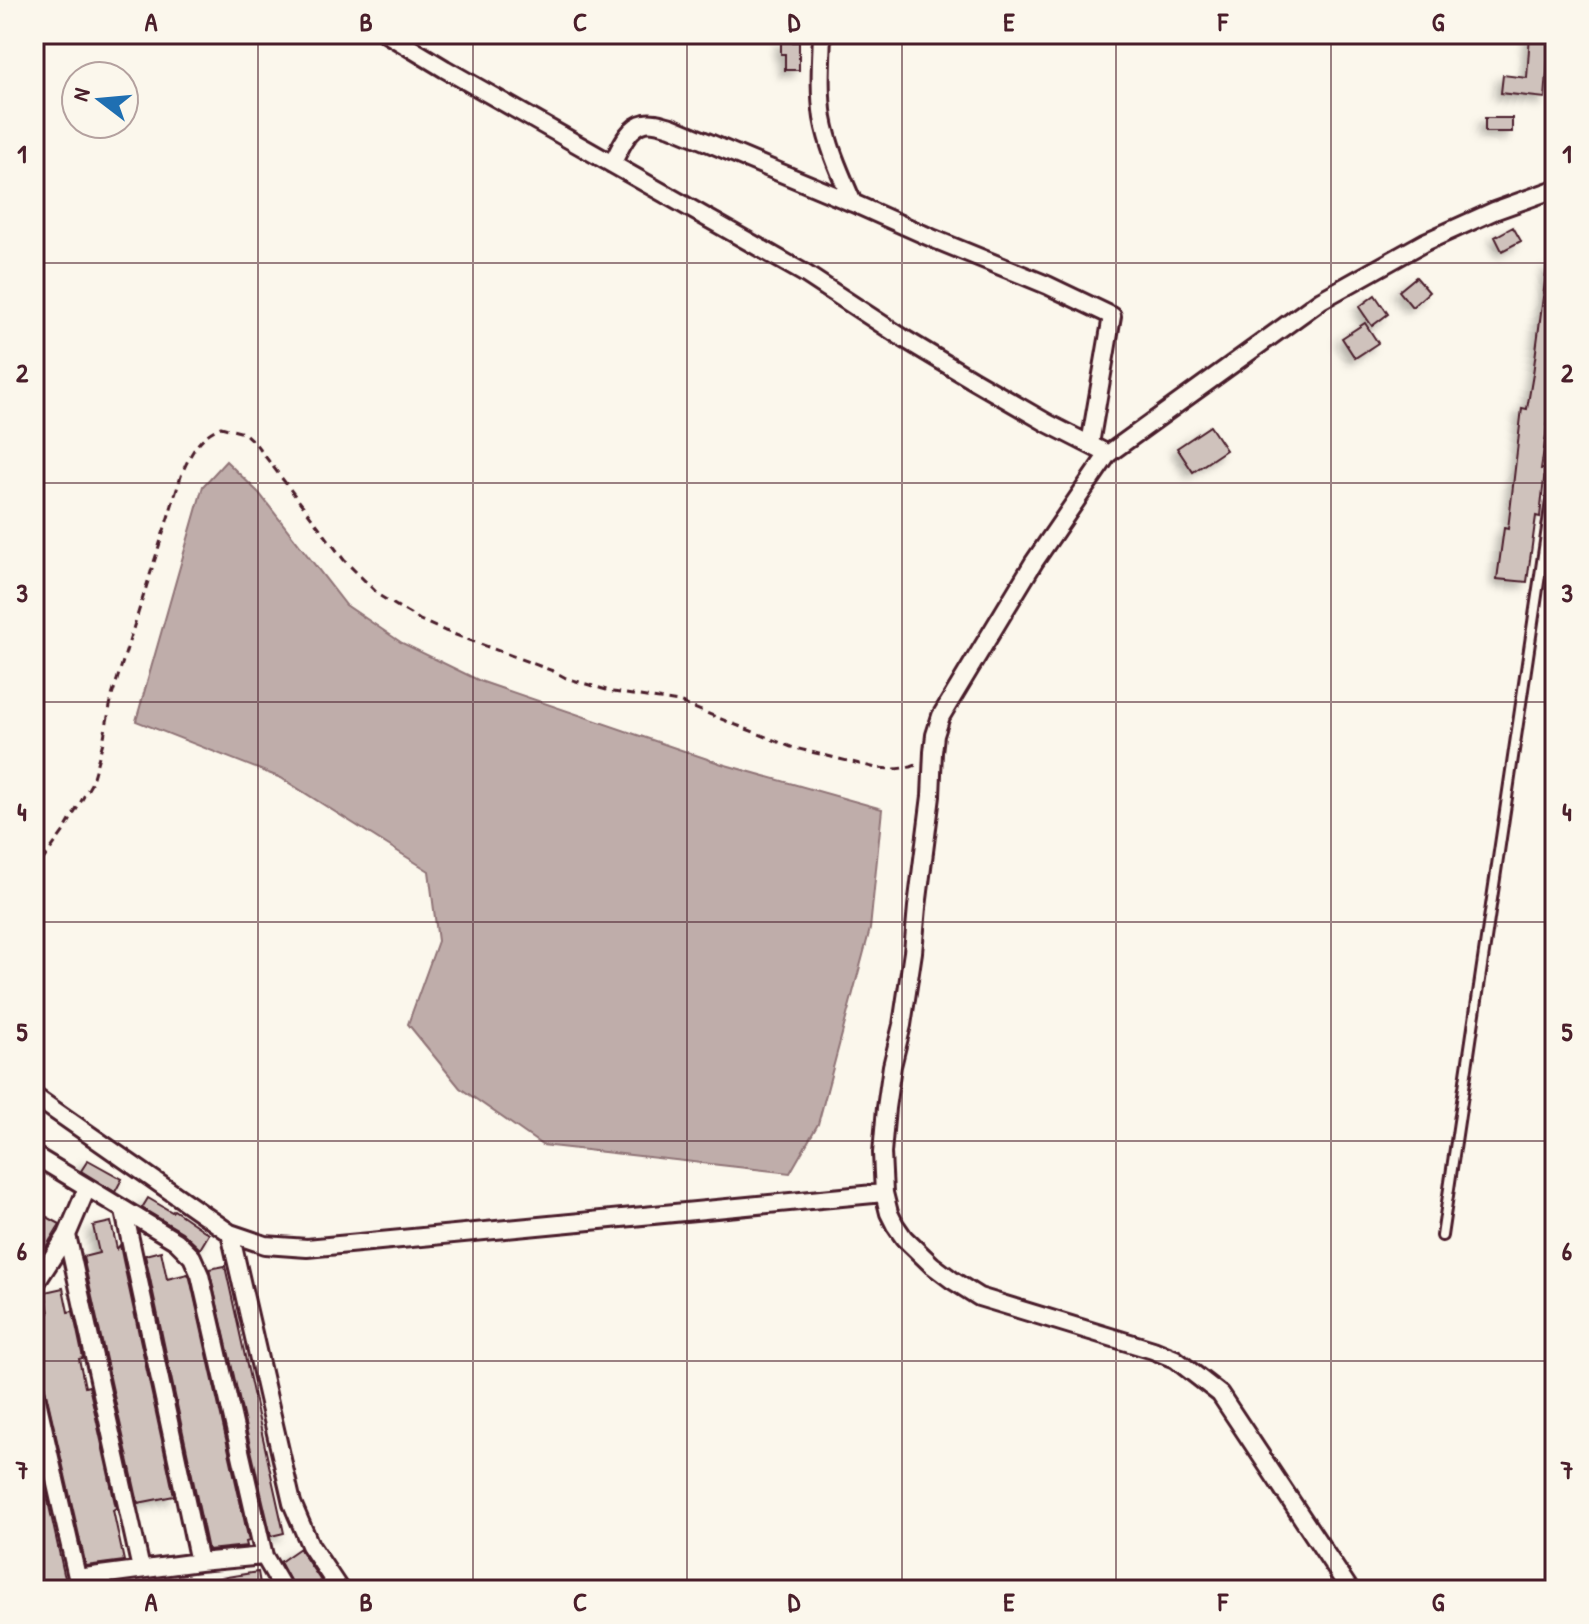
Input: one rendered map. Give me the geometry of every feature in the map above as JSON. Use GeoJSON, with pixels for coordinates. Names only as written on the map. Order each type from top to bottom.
{"type":"FeatureCollection","features":[{"type":"Feature","properties":{"kind":"street"},"geometry":{"type":"LineString","coordinates":[[387,34],[804,273],[973,380],[1108,454]]}},
{"type":"Feature","properties":{"kind":"street"},"geometry":{"type":"LineString","coordinates":[[822,34],[824,119],[830,146],[853,203]]}},
{"type":"Feature","properties":{"kind":"street"},"geometry":{"type":"LineString","coordinates":[[612,164],[624,141],[637,126],[653,123],[671,127],[1047,285],[1112,316],[1090,444]]}},
{"type":"Feature","properties":{"kind":"street"},"geometry":{"type":"LineString","coordinates":[[1350,1590],[1220,1394],[1175,1359],[1153,1350],[979,1297],[932,1265],[904,1238],[889,1213],[884,1193],[882,1153],[886,1108],[916,930],[935,735],[941,716],[1034,562],[1108,454],[1321,300],[1425,242],[1494,211],[1555,189]]}},
{"type":"Feature","properties":{"kind":"street"},"geometry":{"type":"LineString","coordinates":[[34,1096],[230,1233],[265,1245],[307,1248],[884,1193]]}},
{"type":"Feature","properties":{"kind":"street"},"geometry":{"type":"LineString","coordinates":[[35,1158],[176,1241],[192,1257],[200,1275],[264,1556],[284,1590]]}},
{"type":"Feature","properties":{"kind":"street"},"geometry":{"type":"LineString","coordinates":[[34,1286],[67,1235],[87,1188]]}},
{"type":"Feature","properties":{"kind":"street"},"geometry":{"type":"LineString","coordinates":[[124,1211],[199,1562]]}},
{"type":"Feature","properties":{"kind":"street"},"geometry":{"type":"LineString","coordinates":[[230,1233],[292,1503],[310,1545],[340,1590]]}},
{"type":"Feature","properties":{"kind":"street"},"geometry":{"type":"LineString","coordinates":[[67,1235],[141,1569]]}},
{"type":"Feature","properties":{"kind":"street"},"geometry":{"type":"LineString","coordinates":[[34,1387],[79,1584],[141,1569],[264,1556]]}},
{"type":"Feature","properties":{"kind":"lane"},"geometry":{"type":"LineString","coordinates":[[1442,1236],[1555,474]]}},
{"type":"Feature","properties":{"kind":"path"},"geometry":{"type":"LineString","coordinates":[[34,872],[64,831],[91,784],[112,696],[182,473],[194,448],[221,427],[244,433],[255,443],[344,560],[380,596],[420,620],[566,678],[613,692],[679,702],[748,731],[805,750],[876,768],[895,769],[920,763],[933,752]]}},
{"type":"Feature","properties":{"kind":"shaded area"},"geometry":{"type":"Polygon","coordinates":[[[226,461],[259,493],[346,605],[402,643],[480,681],[722,764],[882,809],[870,929],[818,1124],[790,1173],[542,1145],[460,1088],[408,1024],[438,941],[429,871],[281,778],[136,721],[203,486],[226,461]]]}},
{"type":"Feature","properties":{"kind":"building"},"geometry":{"type":"Polygon","coordinates":[[[1530,34],[1550,34],[1545,98],[1501,93],[1503,75],[1527,78],[1530,34]]]}},
{"type":"Feature","properties":{"kind":"building"},"geometry":{"type":"Polygon","coordinates":[[[781,42],[799,42],[799,70],[785,70],[781,42]]]}},
{"type":"Feature","properties":{"kind":"building"},"geometry":{"type":"Polygon","coordinates":[[[1485,118],[1512,118],[1512,132],[1485,132],[1485,118]]]}},
{"type":"Feature","properties":{"kind":"building"},"geometry":{"type":"Polygon","coordinates":[[[1513,227],[1521,241],[1502,251],[1495,237],[1513,227]]]}},
{"type":"Feature","properties":{"kind":"building"},"geometry":{"type":"Polygon","coordinates":[[[1547,266],[1555,266],[1555,403],[1551,402],[1541,469],[1545,469],[1540,517],[1536,516],[1527,582],[1497,579],[1504,528],[1508,529],[1522,408],[1527,409],[1533,374],[1547,266]]]}},
{"type":"Feature","properties":{"kind":"building"},"geometry":{"type":"Polygon","coordinates":[[[1416,277],[1429,292],[1412,307],[1399,291],[1416,277]]]}},
{"type":"Feature","properties":{"kind":"building"},"geometry":{"type":"Polygon","coordinates":[[[1375,295],[1388,314],[1372,326],[1359,307],[1375,295]]]}},
{"type":"Feature","properties":{"kind":"building"},"geometry":{"type":"Polygon","coordinates":[[[1365,323],[1378,343],[1355,358],[1342,338],[1365,323]]]}},
{"type":"Feature","properties":{"kind":"building"},"geometry":{"type":"Polygon","coordinates":[[[1210,426],[1226,450],[1193,472],[1177,448],[1210,426]]]}},
{"type":"Feature","properties":{"kind":"building"},"geometry":{"type":"Polygon","coordinates":[[[88,1160],[122,1179],[115,1192],[81,1171],[88,1160]]]}},
{"type":"Feature","properties":{"kind":"building"},"geometry":{"type":"Polygon","coordinates":[[[148,1198],[172,1212],[174,1210],[209,1234],[200,1249],[182,1232],[142,1208],[148,1198]]]}},
{"type":"Feature","properties":{"kind":"building"},"geometry":{"type":"Polygon","coordinates":[[[34,1210],[60,1224],[34,1266],[34,1210]]]}},
{"type":"Feature","properties":{"kind":"building"},"geometry":{"type":"Polygon","coordinates":[[[111,1222],[117,1249],[120,1245],[174,1496],[138,1503],[83,1257],[99,1253],[93,1226],[111,1222]]]}},
{"type":"Feature","properties":{"kind":"building"},"geometry":{"type":"Polygon","coordinates":[[[161,1251],[167,1279],[188,1274],[190,1278],[249,1541],[246,1542],[247,1546],[208,1550],[145,1255],[161,1251]]]}},
{"type":"Feature","properties":{"kind":"building"},"geometry":{"type":"Polygon","coordinates":[[[225,1266],[284,1533],[271,1536],[209,1269],[225,1266]]]}},
{"type":"Feature","properties":{"kind":"building"},"geometry":{"type":"Polygon","coordinates":[[[63,1288],[68,1312],[73,1311],[83,1358],[79,1359],[85,1387],[89,1386],[116,1508],[113,1510],[124,1561],[86,1566],[43,1380],[34,1338],[34,1317],[49,1313],[45,1292],[63,1288]]]}},
{"type":"Feature","properties":{"kind":"building"},"geometry":{"type":"Polygon","coordinates":[[[34,1437],[64,1574],[69,1590],[34,1590],[34,1437]]]}},
{"type":"Feature","properties":{"kind":"building"},"geometry":{"type":"Polygon","coordinates":[[[300,1548],[327,1590],[295,1590],[280,1562],[300,1548]]]}},
{"type":"Feature","properties":{"kind":"building"},"geometry":{"type":"Polygon","coordinates":[[[258,1572],[261,1590],[191,1590],[190,1583],[258,1572]]]}}]}
